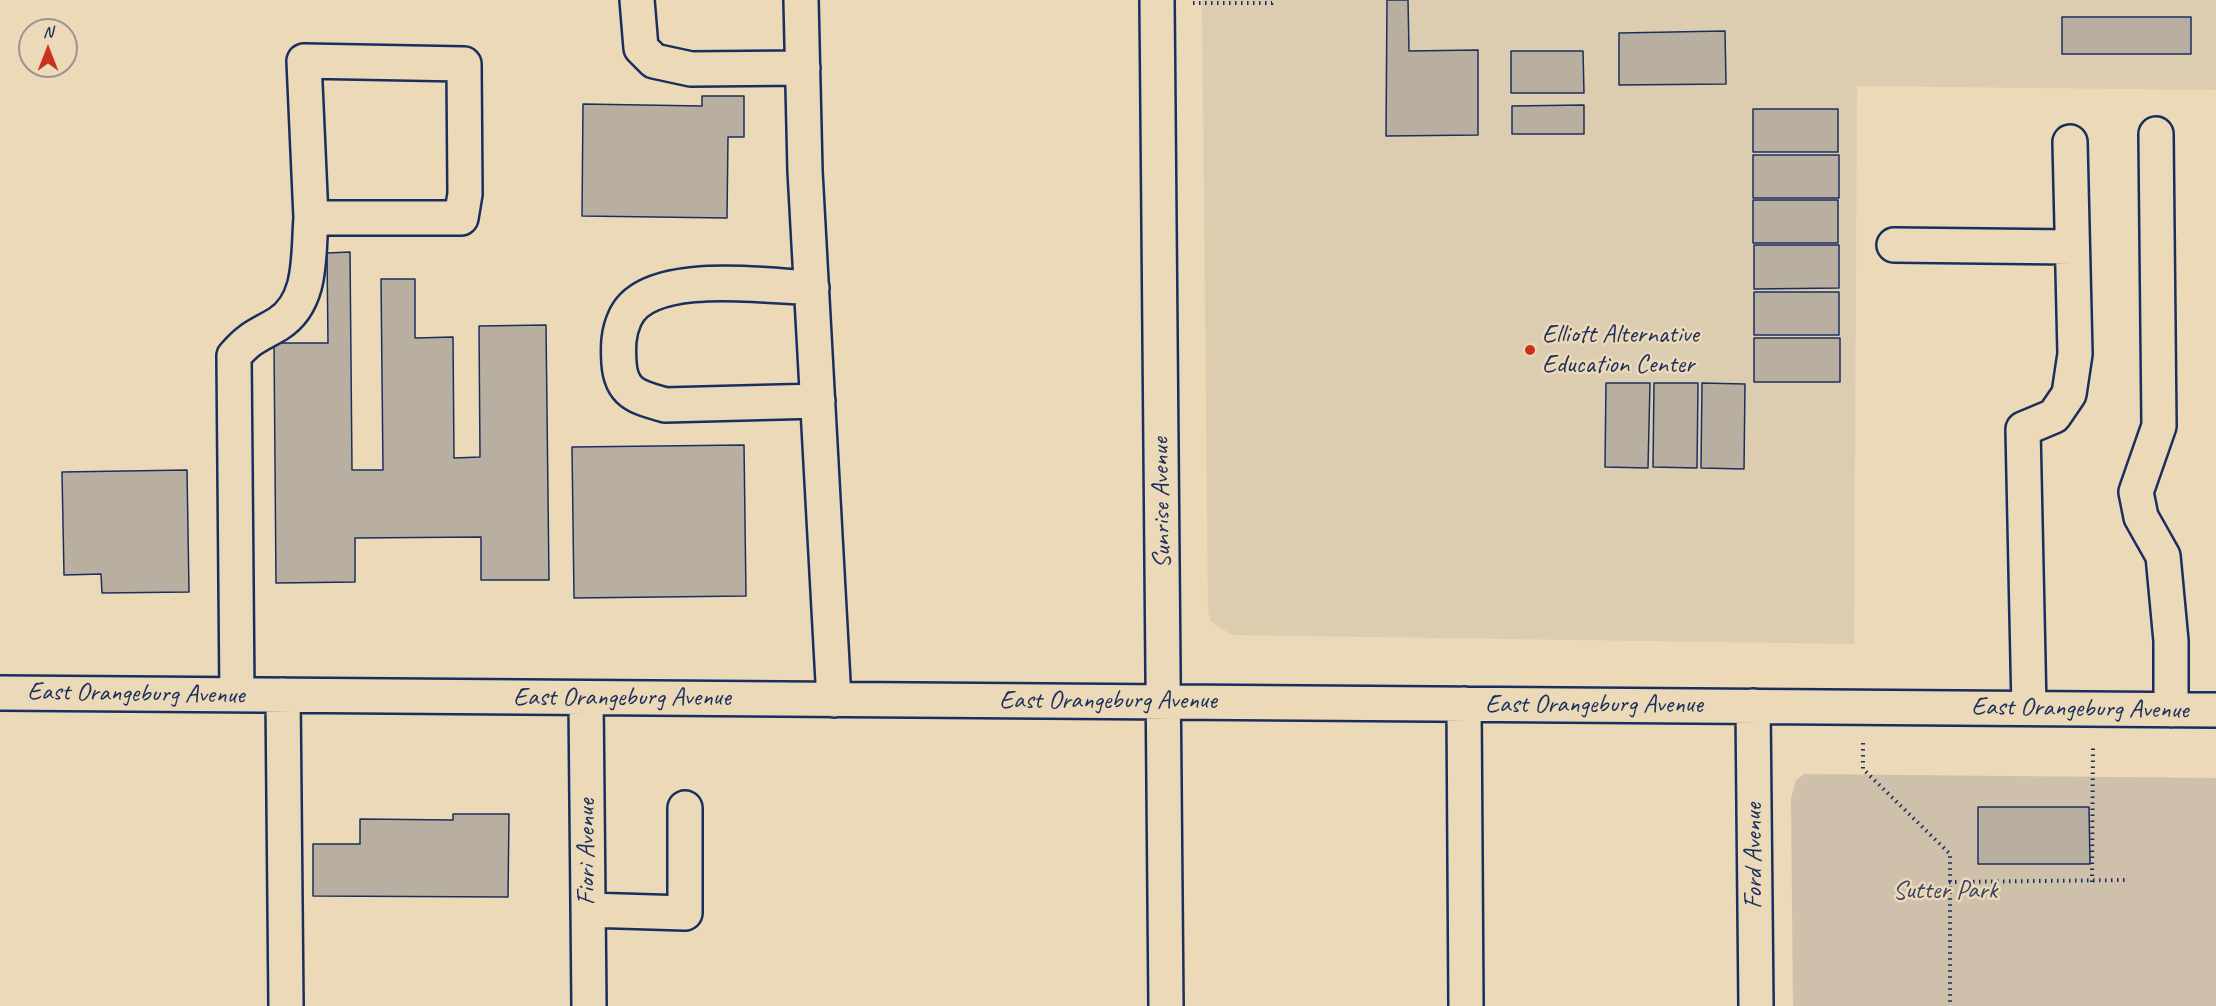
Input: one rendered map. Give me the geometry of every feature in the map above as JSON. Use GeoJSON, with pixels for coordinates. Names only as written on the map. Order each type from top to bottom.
{"type":"FeatureCollection","features":[{"type":"Feature","properties":{"kind":"street"},"geometry":{"type":"LineString","coordinates":[[637,0],[641,48],[654,61],[691,69],[803,68]]}},
{"type":"Feature","properties":{"kind":"street"},"geometry":{"type":"LineString","coordinates":[[801,0],[812,288],[834,700]]}},
{"type":"Feature","properties":{"kind":"street","name":"Sunrise Avenue"},"geometry":{"type":"LineString","coordinates":[[1157,2],[1166,1006]]}},
{"type":"Feature","properties":{"kind":"street"},"geometry":{"type":"LineString","coordinates":[[237,695],[234,356],[248,339],[279,323],[299,305],[307,274],[311,218],[304,61],[464,64],[465,194],[460,218],[311,218]]}},
{"type":"Feature","properties":{"kind":"street"},"geometry":{"type":"LineString","coordinates":[[2156,134],[2159,426],[2136,492],[2141,517],[2163,556],[2172,641],[2171,710]]}},
{"type":"Feature","properties":{"kind":"street"},"geometry":{"type":"LineString","coordinates":[[2029,708],[2023,429],[2054,416],[2069,394],[2074,354],[2070,142]]}},
{"type":"Feature","properties":{"kind":"street"},"geometry":{"type":"LineString","coordinates":[[1894,245],[2073,247]]}},
{"type":"Feature","properties":{"kind":"street"},"geometry":{"type":"LineString","coordinates":[[812,288],[691,284],[665,289],[645,296],[625,316],[618,339],[620,374],[627,390],[665,405],[818,401]]}},
{"type":"Feature","properties":{"kind":"street","name":"East Orangeburg Avenue"},"geometry":{"type":"LineString","coordinates":[[0,693],[2216,710]]}},
{"type":"Feature","properties":{"kind":"street"},"geometry":{"type":"LineString","coordinates":[[283,695],[286,1006]]}},
{"type":"Feature","properties":{"kind":"street","name":"Fiori Avenue"},"geometry":{"type":"LineString","coordinates":[[586,698],[589,1006]]}},
{"type":"Feature","properties":{"kind":"street"},"geometry":{"type":"LineString","coordinates":[[1464,704],[1466,1006]]}},
{"type":"Feature","properties":{"kind":"street","name":"Ford Avenue"},"geometry":{"type":"LineString","coordinates":[[1753,706],[1756,1006]]}},
{"type":"Feature","properties":{"kind":"street"},"geometry":{"type":"LineString","coordinates":[[588,910],[685,913],[685,808]]}},
{"type":"Feature","properties":{"kind":"path"},"geometry":{"type":"LineString","coordinates":[[1157,2],[1272,3],[1275,0]]}},
{"type":"Feature","properties":{"kind":"path"},"geometry":{"type":"LineString","coordinates":[[1862,707],[1863,769],[1950,854],[1950,1006]]}},
{"type":"Feature","properties":{"kind":"path"},"geometry":{"type":"LineString","coordinates":[[2092,882],[2094,709]]}},
{"type":"Feature","properties":{"kind":"path"},"geometry":{"type":"LineString","coordinates":[[1949,882],[2127,880]]}},
{"type":"Feature","properties":{"kind":"shaded area","name":"Elliott Alternative Education Center"},"geometry":{"type":"Polygon","coordinates":[[[1202,0],[2216,0],[2216,90],[1857,86],[1854,644],[1232,635],[1210,621],[1208,609],[1202,0]]]}},
{"type":"Feature","properties":{"kind":"green space","name":"Sutter Park"},"geometry":{"type":"Polygon","coordinates":[[[1804,774],[2216,778],[2216,1006],[1793,1006],[1791,798],[1796,780],[1804,774]]]}},
{"type":"Feature","properties":{"kind":"building"},"geometry":{"type":"Polygon","coordinates":[[[1387,0],[1408,0],[1409,51],[1478,50],[1478,135],[1386,136],[1387,0]]]}},
{"type":"Feature","properties":{"kind":"building"},"geometry":{"type":"Polygon","coordinates":[[[2062,17],[2191,17],[2191,54],[2062,54],[2062,17]]]}},
{"type":"Feature","properties":{"kind":"building"},"geometry":{"type":"Polygon","coordinates":[[[1725,31],[1726,84],[1619,85],[1619,33],[1725,31]]]}},
{"type":"Feature","properties":{"kind":"building"},"geometry":{"type":"Polygon","coordinates":[[[1511,51],[1583,51],[1584,93],[1511,93],[1511,51]]]}},
{"type":"Feature","properties":{"kind":"building"},"geometry":{"type":"Polygon","coordinates":[[[702,96],[744,96],[744,137],[728,137],[727,218],[582,216],[583,104],[702,106],[702,96]]]}},
{"type":"Feature","properties":{"kind":"building"},"geometry":{"type":"Polygon","coordinates":[[[1584,105],[1584,134],[1512,134],[1512,106],[1584,105]]]}},
{"type":"Feature","properties":{"kind":"building"},"geometry":{"type":"Polygon","coordinates":[[[1753,109],[1838,109],[1838,152],[1753,152],[1753,109]]]}},
{"type":"Feature","properties":{"kind":"building"},"geometry":{"type":"Polygon","coordinates":[[[1753,155],[1839,155],[1839,198],[1753,198],[1753,155]]]}},
{"type":"Feature","properties":{"kind":"building"},"geometry":{"type":"Polygon","coordinates":[[[1753,200],[1838,200],[1838,243],[1753,243],[1753,200]]]}},
{"type":"Feature","properties":{"kind":"building"},"geometry":{"type":"Polygon","coordinates":[[[1754,245],[1839,245],[1839,288],[1754,289],[1754,245]]]}},
{"type":"Feature","properties":{"kind":"building"},"geometry":{"type":"Polygon","coordinates":[[[350,252],[352,470],[383,470],[381,279],[415,279],[415,338],[453,337],[454,458],[480,457],[479,326],[546,325],[549,580],[481,580],[481,537],[355,538],[355,582],[276,583],[274,343],[328,343],[327,253],[350,252]]]}},
{"type":"Feature","properties":{"kind":"building"},"geometry":{"type":"Polygon","coordinates":[[[1754,292],[1839,292],[1839,335],[1754,335],[1754,292]]]}},
{"type":"Feature","properties":{"kind":"building"},"geometry":{"type":"Polygon","coordinates":[[[1754,338],[1840,338],[1840,382],[1754,382],[1754,338]]]}},
{"type":"Feature","properties":{"kind":"building"},"geometry":{"type":"Polygon","coordinates":[[[1606,383],[1650,383],[1648,468],[1605,467],[1606,383]]]}},
{"type":"Feature","properties":{"kind":"building"},"geometry":{"type":"Polygon","coordinates":[[[1654,383],[1698,383],[1697,468],[1653,467],[1654,383]]]}},
{"type":"Feature","properties":{"kind":"building"},"geometry":{"type":"Polygon","coordinates":[[[1702,383],[1745,384],[1744,469],[1701,468],[1702,383]]]}},
{"type":"Feature","properties":{"kind":"building"},"geometry":{"type":"Polygon","coordinates":[[[744,445],[746,596],[574,598],[572,447],[744,445]]]}},
{"type":"Feature","properties":{"kind":"building"},"geometry":{"type":"Polygon","coordinates":[[[187,470],[189,592],[102,593],[101,574],[64,575],[62,472],[187,470]]]}},
{"type":"Feature","properties":{"kind":"building"},"geometry":{"type":"Polygon","coordinates":[[[1978,807],[2089,807],[2090,864],[1978,864],[1978,807]]]}},
{"type":"Feature","properties":{"kind":"building"},"geometry":{"type":"Polygon","coordinates":[[[453,814],[509,814],[508,897],[313,896],[313,844],[360,844],[360,819],[453,820],[453,814]]]}},
{"type":"Feature","properties":{"kind":"place","name":"Elliott Alternative Education Center"},"geometry":{"type":"Point","coordinates":[1530,350]}}]}
